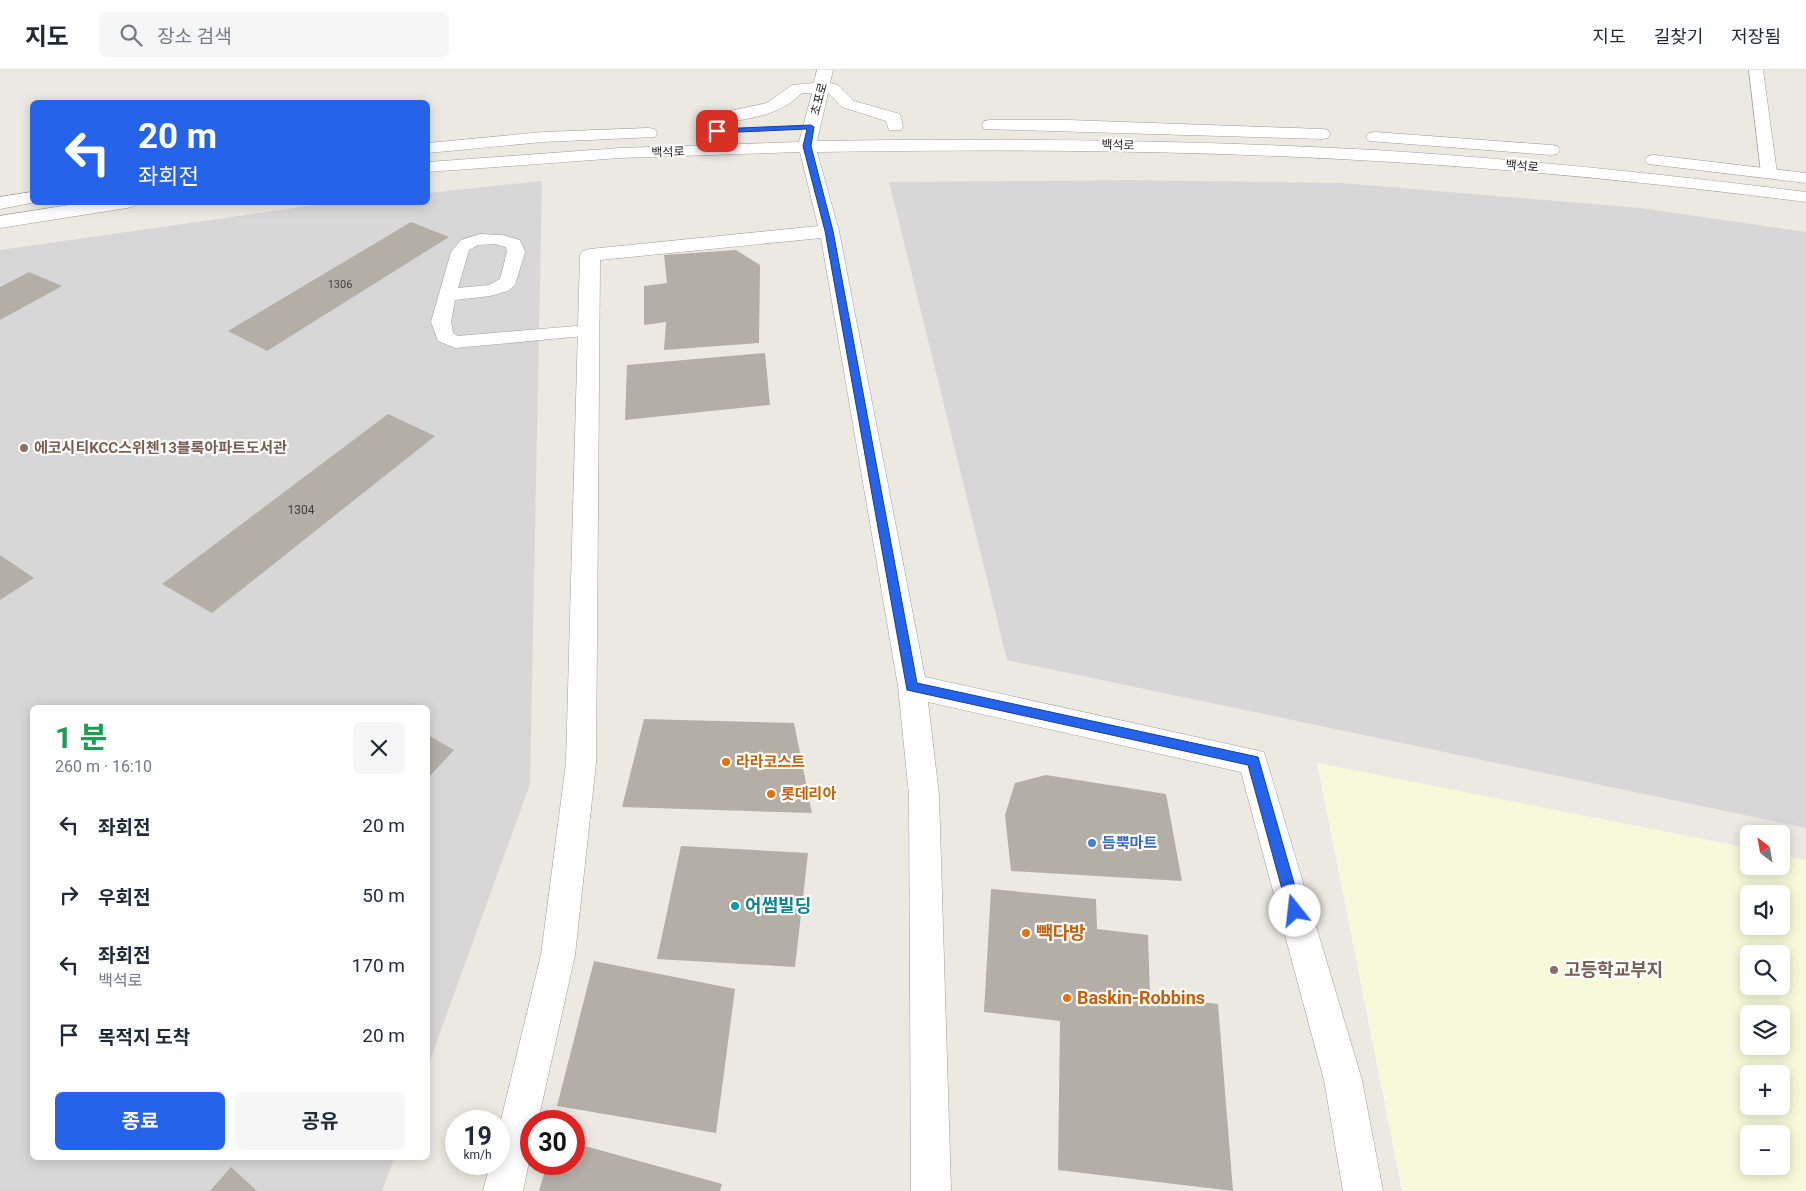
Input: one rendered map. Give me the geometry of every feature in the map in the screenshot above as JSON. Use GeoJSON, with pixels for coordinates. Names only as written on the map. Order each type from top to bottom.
{"type":"FeatureCollection","features":[{"type":"Feature","properties":{"kind":"street","name":"초포로"},"geometry":{"type":"LineString","coordinates":[[810,132],[825,70]]}},
{"type":"Feature","properties":{"kind":"street"},"geometry":{"type":"LineString","coordinates":[[717,131],[721,118],[753,114],[789,99],[798,88],[832,88],[848,104],[894,118],[895,126]]}},
{"type":"Feature","properties":{"kind":"street","name":"백석로"},"geometry":{"type":"LineString","coordinates":[[972,126],[1068,124],[1337,135]]}},
{"type":"Feature","properties":{"kind":"street"},"geometry":{"type":"LineString","coordinates":[[867,127],[914,126]]}},
{"type":"Feature","properties":{"kind":"street","name":"백석로"},"geometry":{"type":"LineString","coordinates":[[698,132],[754,129]]}},
{"type":"Feature","properties":{"kind":"street"},"geometry":{"type":"LineString","coordinates":[[810,132],[912,686],[924,795],[931,1191]]}},
{"type":"Feature","properties":{"kind":"street","name":"백석로"},"geometry":{"type":"LineString","coordinates":[[430,167],[810,132],[1073,144],[1289,151],[1527,166],[1806,197]]}},
{"type":"Feature","properties":{"kind":"street","name":"백석로"},"geometry":{"type":"LineString","coordinates":[[430,148],[543,137],[669,133]]}},
{"type":"Feature","properties":{"kind":"street","name":"백석로"},"geometry":{"type":"LineString","coordinates":[[1356,136],[1566,151]]}},
{"type":"Feature","properties":{"kind":"street"},"geometry":{"type":"LineString","coordinates":[[1640,159],[1806,178]]}},
{"type":"Feature","properties":{"kind":"street"},"geometry":{"type":"LineString","coordinates":[[0,203],[30,198]]}},
{"type":"Feature","properties":{"kind":"street"},"geometry":{"type":"LineString","coordinates":[[0,222],[108,205]]}},
{"type":"Feature","properties":{"kind":"street"},"geometry":{"type":"LineString","coordinates":[[503,1191],[558,955],[581,763],[590,255],[829,231]]}},
{"type":"Feature","properties":{"kind":"street"},"geometry":{"type":"LineString","coordinates":[[912,686],[1253,761],[1343,1080],[1363,1191]]}},
{"type":"Feature","properties":{"kind":"lane"},"geometry":{"type":"LineString","coordinates":[[1756,70],[1769,173]]}},
{"type":"Feature","properties":{"kind":"lane"},"geometry":{"type":"LineString","coordinates":[[448,295],[441,324],[445,337],[455,342],[588,331]]}},
{"type":"Feature","properties":{"kind":"shaded area"},"geometry":{"type":"Polygon","coordinates":[[[1129,180],[1341,183],[1640,208],[1806,232],[1806,828],[1007,660],[889,182],[1129,180]]]}},
{"type":"Feature","properties":{"kind":"shaded area"},"geometry":{"type":"Polygon","coordinates":[[[542,181],[530,784],[430,1060],[430,705],[30,705],[30,1160],[393,1160],[382,1191],[0,1191],[0,250],[315,205],[430,205],[430,193],[542,181]]]}},
{"type":"Feature","properties":{"kind":"shaded area","name":"고등학교부지"},"geometry":{"type":"Polygon","coordinates":[[[1317,763],[1740,846],[1740,875],[1790,875],[1790,857],[1806,860],[1806,1191],[1402,1191],[1317,763]]]}},
{"type":"Feature","properties":{"kind":"building"},"geometry":{"type":"Polygon","coordinates":[[[411,222],[449,237],[267,351],[228,331],[411,222]]]}},
{"type":"Feature","properties":{"kind":"building"},"geometry":{"type":"Polygon","coordinates":[[[736,250],[760,265],[759,343],[664,350],[666,322],[644,325],[644,286],[667,283],[664,255],[736,250]]]}},
{"type":"Feature","properties":{"kind":"building"},"geometry":{"type":"Polygon","coordinates":[[[29,272],[62,286],[0,320],[0,287],[29,272]]]}},
{"type":"Feature","properties":{"kind":"building"},"geometry":{"type":"Polygon","coordinates":[[[765,353],[770,405],[625,420],[627,365],[765,353]]]}},
{"type":"Feature","properties":{"kind":"building"},"geometry":{"type":"Polygon","coordinates":[[[388,414],[435,436],[212,613],[162,584],[388,414]]]}},
{"type":"Feature","properties":{"kind":"building"},"geometry":{"type":"Polygon","coordinates":[[[0,555],[34,578],[0,600],[0,555]]]}},
{"type":"Feature","properties":{"kind":"building"},"geometry":{"type":"Polygon","coordinates":[[[644,719],[794,723],[812,813],[622,807],[644,719]]]}},
{"type":"Feature","properties":{"kind":"building"},"geometry":{"type":"Polygon","coordinates":[[[430,736],[454,750],[430,776],[430,736]]]}},
{"type":"Feature","properties":{"kind":"building","name":"듬뿍마트"},"geometry":{"type":"Polygon","coordinates":[[[1046,775],[1166,794],[1182,881],[1011,871],[1005,815],[1015,783],[1046,775]]]}},
{"type":"Feature","properties":{"kind":"building","name":"어썸빌딩"},"geometry":{"type":"Polygon","coordinates":[[[681,846],[808,853],[795,967],[657,959],[681,846]]]}},
{"type":"Feature","properties":{"kind":"building"},"geometry":{"type":"Polygon","coordinates":[[[991,889],[1096,899],[1097,929],[1148,935],[1150,996],[1218,1004],[1233,1191],[1058,1170],[1060,1021],[984,1012],[991,889]]]}},
{"type":"Feature","properties":{"kind":"building"},"geometry":{"type":"Polygon","coordinates":[[[594,961],[735,989],[716,1133],[557,1106],[594,961]]]}},
{"type":"Feature","properties":{"kind":"building"},"geometry":{"type":"Polygon","coordinates":[[[585,1146],[722,1184],[720,1191],[539,1191],[544,1175],[585,1175],[585,1146]]]}},
{"type":"Feature","properties":{"kind":"building"},"geometry":{"type":"Polygon","coordinates":[[[231,1167],[257,1191],[210,1191],[231,1167]]]}},
{"type":"Feature","properties":{"kind":"place","name":"에코시티KCC스위첸13블록아파트도서관"},"geometry":{"type":"Point","coordinates":[24,448]}},
{"type":"Feature","properties":{"kind":"place","name":"라라코스트"},"geometry":{"type":"Point","coordinates":[726,762]}},
{"type":"Feature","properties":{"kind":"place","name":"롯데리아"},"geometry":{"type":"Point","coordinates":[771,794]}},
{"type":"Feature","properties":{"kind":"place","name":"듬뿍마트"},"geometry":{"type":"Point","coordinates":[1092,843]}},
{"type":"Feature","properties":{"kind":"place","name":"어썸빌딩"},"geometry":{"type":"Point","coordinates":[735,906]}},
{"type":"Feature","properties":{"kind":"place","name":"빽다방"},"geometry":{"type":"Point","coordinates":[1026,933]}},
{"type":"Feature","properties":{"kind":"place","name":"고등학교부지"},"geometry":{"type":"Point","coordinates":[1554,970]}},
{"type":"Feature","properties":{"kind":"place","name":"Baskin-Robbins"},"geometry":{"type":"Point","coordinates":[1067,998]}},
{"type":"Feature","properties":{"kind":"route"},"geometry":{"type":"LineString","coordinates":[[717,131],[811,127],[807,146],[829,231],[912,686],[1253,761],[1295,911]]}}]}
